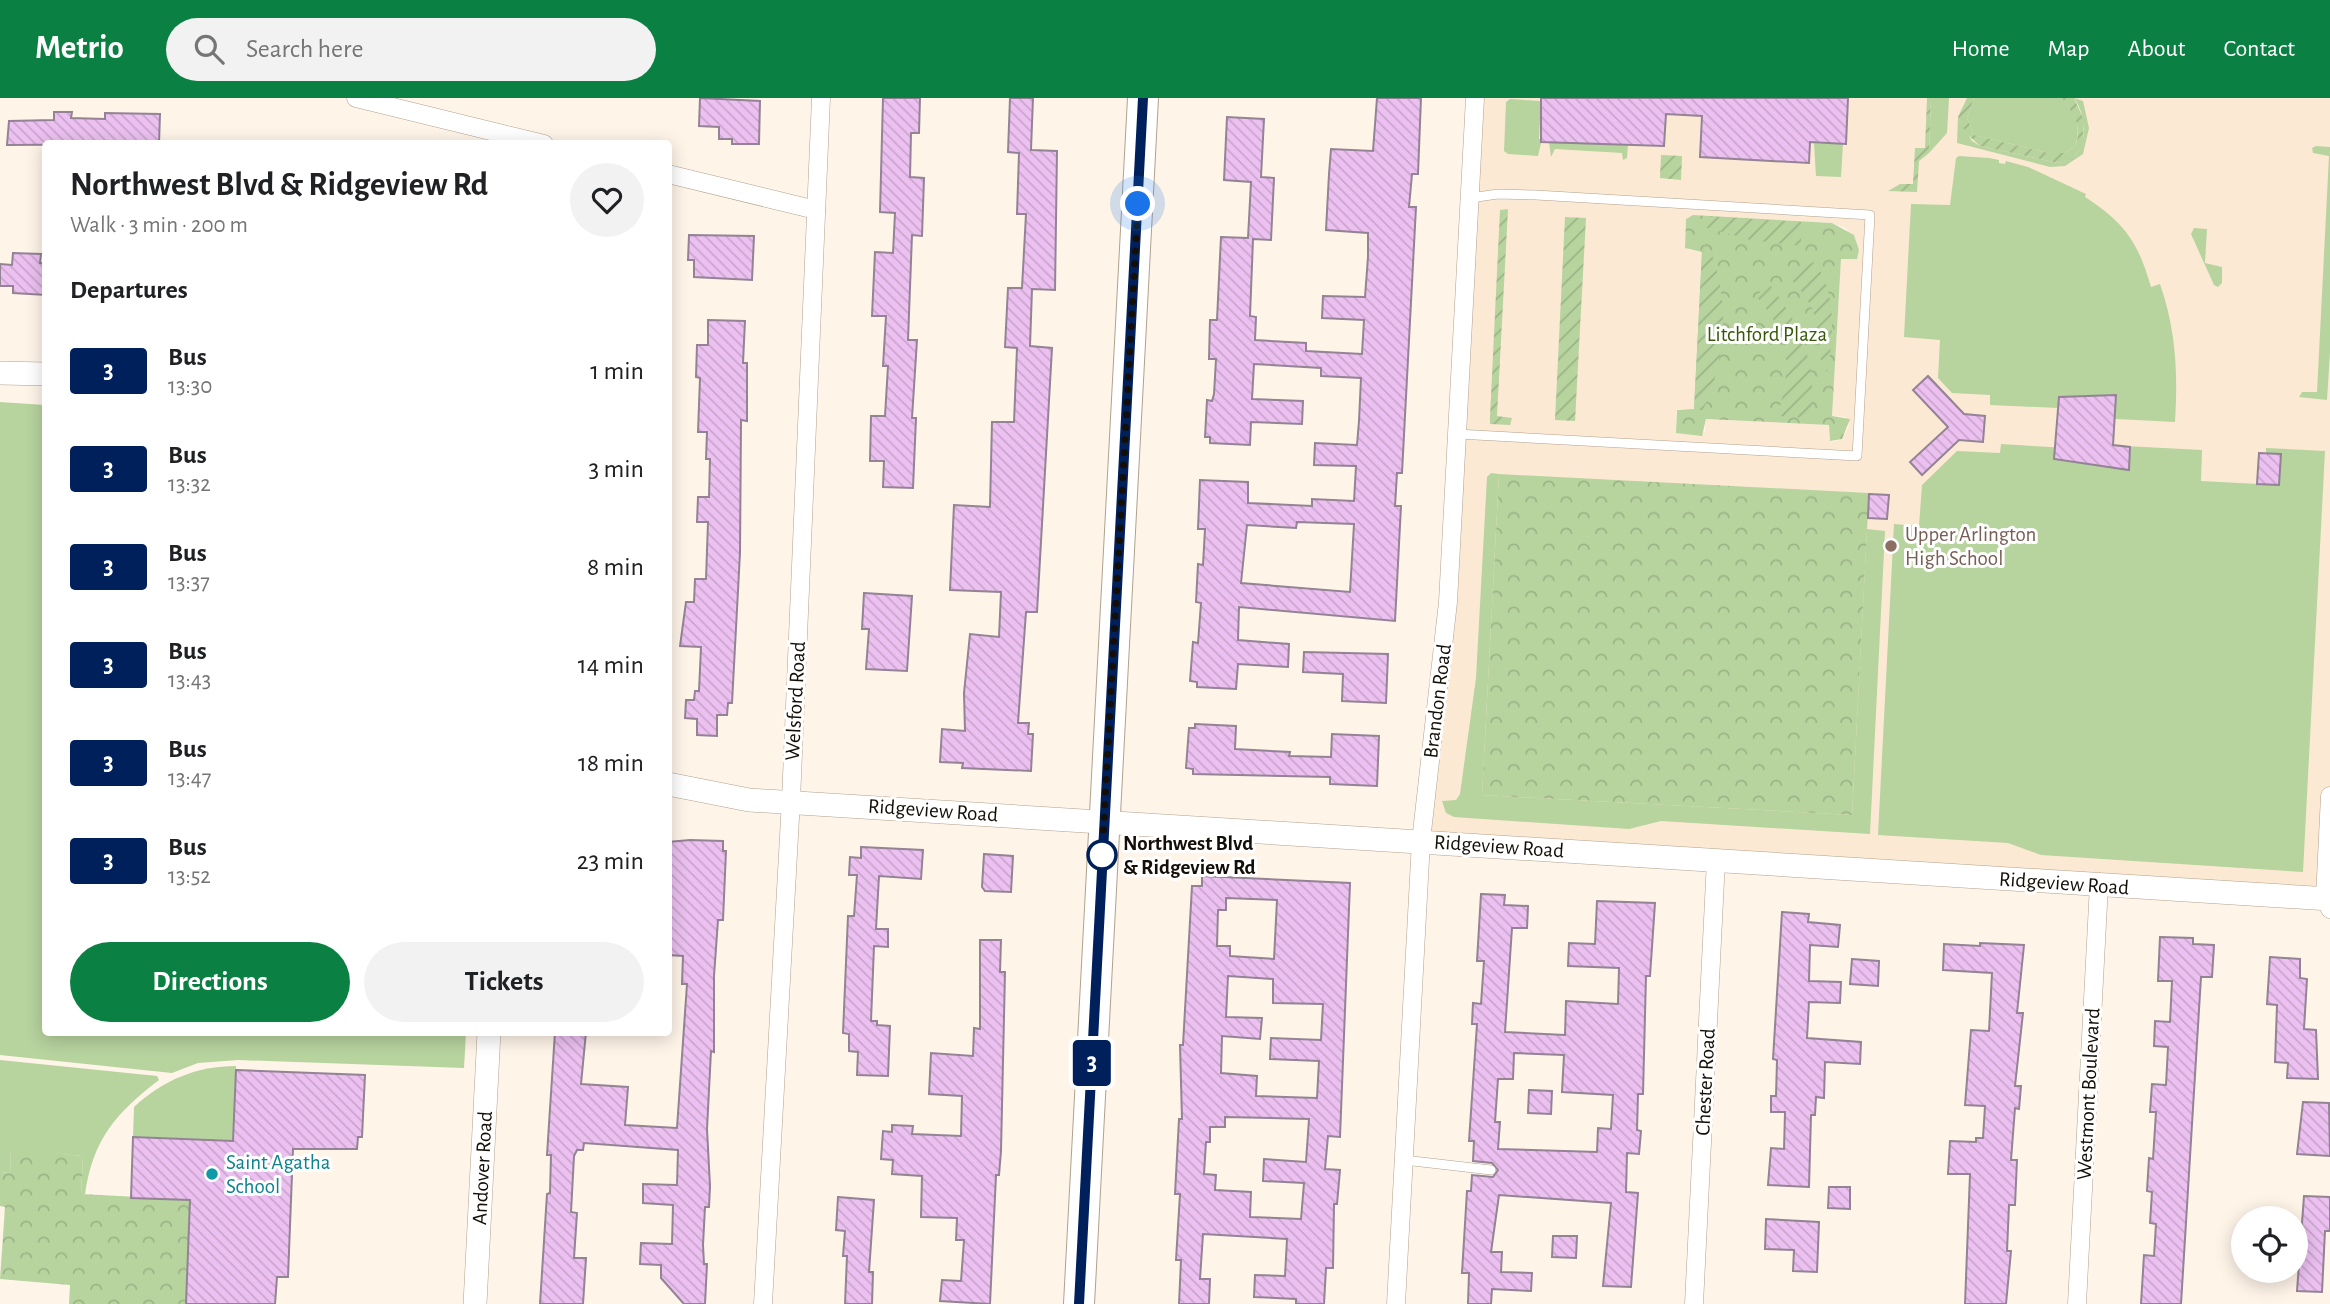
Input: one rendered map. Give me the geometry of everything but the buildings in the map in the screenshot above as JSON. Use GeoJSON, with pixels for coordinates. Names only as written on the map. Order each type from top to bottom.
{"type":"FeatureCollection","features":[{"type":"Feature","properties":{"kind":"main road"},"geometry":{"type":"LineString","coordinates":[[1079,1304],[1143,98]]}},
{"type":"Feature","properties":{"kind":"street"},"geometry":{"type":"LineString","coordinates":[[356,98],[528,140]]}},
{"type":"Feature","properties":{"kind":"street","name":"Welsford Road"},"geometry":{"type":"LineString","coordinates":[[763,1304],[791,800],[821,98]]}},
{"type":"Feature","properties":{"kind":"street","name":"Brandon Road"},"geometry":{"type":"LineString","coordinates":[[1396,1304],[1421,841],[1448,602],[1475,98]]}},
{"type":"Feature","properties":{"kind":"street"},"geometry":{"type":"LineString","coordinates":[[672,175],[816,210]]}},
{"type":"Feature","properties":{"kind":"street"},"geometry":{"type":"LineString","coordinates":[[0,373],[42,374]]}},
{"type":"Feature","properties":{"kind":"street","name":"Ridgeview Road"},"geometry":{"type":"LineString","coordinates":[[672,785],[748,800],[791,800],[2328,902]]}},
{"type":"Feature","properties":{"kind":"street"},"geometry":{"type":"LineString","coordinates":[[2328,902],[2330,796]]}},
{"type":"Feature","properties":{"kind":"street","name":"Chester Road"},"geometry":{"type":"LineString","coordinates":[[1694,1304],[1716,860]]}},
{"type":"Feature","properties":{"kind":"street","name":"Westmont Boulevard"},"geometry":{"type":"LineString","coordinates":[[2077,1304],[2099,885]]}},
{"type":"Feature","properties":{"kind":"street","name":"Andover Road"},"geometry":{"type":"LineString","coordinates":[[475,1304],[489,1036]]}},
{"type":"Feature","properties":{"kind":"lane"},"geometry":{"type":"LineString","coordinates":[[1457,434],[1857,456],[1870,215],[1535,195],[1498,194],[1470,198]]}},
{"type":"Feature","properties":{"kind":"lane"},"geometry":{"type":"LineString","coordinates":[[1404,1160],[1492,1170]]}},
{"type":"Feature","properties":{"kind":"shaded area","name":"Upper Arlington High School"},"geometry":{"type":"Polygon","coordinates":[[[1475,98],[2330,98],[2330,796],[2325,898],[1421,841],[1448,602],[1475,98]],[[1693,215],[1686,219],[1685,246],[1689,250],[1702,251],[1694,410],[1679,409],[1676,412],[1676,433],[1705,432],[1706,419],[1829,425],[1829,438],[1832,442],[1842,439],[1849,426],[1846,417],[1832,416],[1841,258],[1857,259],[1859,250],[1846,228],[1832,223],[1693,215]]]}},
{"type":"Feature","properties":{"kind":"green space"},"geometry":{"type":"Polygon","coordinates":[[[1927,98],[1931,98],[1929,153],[1919,161],[1917,192],[1888,191],[1900,184],[1913,184],[1915,148],[1925,148],[1927,98]]]}},
{"type":"Feature","properties":{"kind":"green space"},"geometry":{"type":"Polygon","coordinates":[[[1931,98],[1949,98],[1947,133],[1929,153],[1931,98]]]}},
{"type":"Feature","properties":{"kind":"green space"},"geometry":{"type":"Polygon","coordinates":[[[1967,98],[1974,98],[1967,118],[1974,135],[2048,153],[2065,153],[2075,146],[2078,133],[2073,115],[2062,98],[2074,98],[2084,120],[2083,144],[2072,160],[2058,163],[1980,146],[1966,133],[1958,117],[1967,98]]]}},
{"type":"Feature","properties":{"kind":"green space"},"geometry":{"type":"Polygon","coordinates":[[[1974,98],[2062,98],[2076,120],[2078,132],[2075,146],[2065,153],[2048,153],[1974,135],[1967,118],[1974,98]]]}},
{"type":"Feature","properties":{"kind":"green space"},"geometry":{"type":"Polygon","coordinates":[[[2074,98],[2083,101],[2089,128],[2083,154],[2065,166],[2050,167],[1957,143],[1958,117],[1972,141],[1980,146],[2058,163],[2071,160],[2081,146],[2084,130],[2082,113],[2074,98]]]}},
{"type":"Feature","properties":{"kind":"green space"},"geometry":{"type":"Polygon","coordinates":[[[1510,99],[1541,101],[1539,139],[1542,139],[1538,156],[1508,154],[1504,151],[1506,102],[1510,99]]]}},
{"type":"Feature","properties":{"kind":"green space"},"geometry":{"type":"Polygon","coordinates":[[[1549,142],[1628,144],[1627,158],[1623,160],[1622,153],[1555,149],[1551,157],[1549,142]]]}},
{"type":"Feature","properties":{"kind":"green space"},"geometry":{"type":"Polygon","coordinates":[[[1814,143],[1843,144],[1841,177],[1816,176],[1814,143]]]}},
{"type":"Feature","properties":{"kind":"green space"},"geometry":{"type":"Polygon","coordinates":[[[2330,147],[2330,352],[2327,400],[2299,397],[2302,392],[2317,392],[2329,156],[2313,153],[2312,148],[2330,147]]]}},
{"type":"Feature","properties":{"kind":"green space"},"geometry":{"type":"Polygon","coordinates":[[[1661,155],[1682,156],[1681,180],[1660,178],[1661,155]]]}},
{"type":"Feature","properties":{"kind":"green space"},"geometry":{"type":"Polygon","coordinates":[[[1956,158],[1989,158],[1999,160],[1999,163],[2005,164],[2006,161],[2028,167],[2086,194],[2085,197],[2120,225],[2141,258],[2151,287],[2160,284],[2170,318],[2175,352],[2175,422],[2058,416],[2058,408],[1990,405],[1990,395],[1952,393],[1938,378],[1940,340],[1904,337],[1911,204],[1950,205],[1956,158]]]}},
{"type":"Feature","properties":{"kind":"green space"},"geometry":{"type":"Polygon","coordinates":[[[1508,209],[1497,416],[1512,418],[1510,425],[1490,424],[1500,210],[1508,209]]]}},
{"type":"Feature","properties":{"kind":"green space","name":"Litchford Plaza"},"geometry":{"type":"Polygon","coordinates":[[[1693,215],[1832,223],[1854,235],[1859,250],[1857,259],[1841,259],[1832,416],[1850,419],[1842,439],[1830,441],[1829,425],[1706,419],[1702,436],[1676,433],[1677,410],[1694,409],[1702,252],[1685,248],[1686,219],[1693,215]]]}},
{"type":"Feature","properties":{"kind":"green space"},"geometry":{"type":"Polygon","coordinates":[[[1704,216],[1801,222],[1801,246],[1751,240],[1704,227],[1704,216]]]}},
{"type":"Feature","properties":{"kind":"green space"},"geometry":{"type":"Polygon","coordinates":[[[1565,217],[1586,218],[1575,421],[1555,420],[1565,217]]]}},
{"type":"Feature","properties":{"kind":"green space"},"geometry":{"type":"Polygon","coordinates":[[[2194,228],[2207,229],[2205,263],[2222,267],[2222,283],[2218,287],[2214,285],[2191,234],[2194,228]]]}},
{"type":"Feature","properties":{"kind":"green space"},"geometry":{"type":"Polygon","coordinates":[[[1702,251],[1711,252],[1717,272],[1723,332],[1711,391],[1703,410],[1694,410],[1702,251]]]}},
{"type":"Feature","properties":{"kind":"green space"},"geometry":{"type":"Polygon","coordinates":[[[1814,262],[1827,286],[1832,314],[1827,372],[1819,352],[1812,308],[1786,273],[1814,262]]]}},
{"type":"Feature","properties":{"kind":"green space"},"geometry":{"type":"Polygon","coordinates":[[[1769,284],[1790,315],[1805,346],[1812,380],[1811,418],[1777,416],[1785,382],[1785,353],[1776,324],[1756,296],[1769,284]]]}},
{"type":"Feature","properties":{"kind":"green space"},"geometry":{"type":"Polygon","coordinates":[[[0,402],[42,405],[42,1036],[466,1036],[464,1068],[238,1060],[198,1063],[172,1073],[0,1055],[0,402]]]}},
{"type":"Feature","properties":{"kind":"green space"},"geometry":{"type":"Polygon","coordinates":[[[2067,443],[2202,450],[2201,481],[2278,485],[2281,454],[2266,453],[2266,448],[2325,451],[2303,872],[2041,855],[2008,843],[1878,835],[1894,524],[1919,526],[1922,485],[1957,451],[2000,453],[2001,444],[2067,448],[2067,443]]]}},
{"type":"Feature","properties":{"kind":"green space"},"geometry":{"type":"Polygon","coordinates":[[[1491,473],[1499,474],[1482,795],[1852,815],[1867,529],[1885,531],[1870,834],[1661,821],[1629,829],[1454,817],[1446,813],[1442,801],[1456,800],[1460,794],[1476,678],[1487,477],[1491,473]]]}},
{"type":"Feature","properties":{"kind":"green space"},"geometry":{"type":"Polygon","coordinates":[[[1499,474],[1869,493],[1852,815],[1482,795],[1499,474]]]}},
{"type":"Feature","properties":{"kind":"green space"},"geometry":{"type":"Polygon","coordinates":[[[0,1060],[157,1076],[159,1080],[130,1104],[109,1129],[94,1158],[85,1194],[81,1194],[83,1156],[11,1150],[10,1173],[0,1172],[0,1060]]]}},
{"type":"Feature","properties":{"kind":"green space"},"geometry":{"type":"Polygon","coordinates":[[[236,1066],[233,1141],[133,1137],[134,1107],[145,1097],[181,1076],[236,1066]]]}},
{"type":"Feature","properties":{"kind":"green space"},"geometry":{"type":"Polygon","coordinates":[[[11,1149],[83,1156],[81,1194],[231,1202],[189,1220],[186,1304],[69,1304],[70,1285],[0,1279],[5,1207],[0,1206],[0,1172],[10,1173],[11,1149]]]}},
{"type":"Feature","properties":{"kind":"bus line","name":"3"},"geometry":{"type":"LineString","coordinates":[[1079,1304],[1143,98]]}},
{"type":"Feature","properties":{"kind":"place","name":"Upper Arlington High School"},"geometry":{"type":"Point","coordinates":[1891,546]}},
{"type":"Feature","properties":{"kind":"place","name":"Northwest Blvd & Ridgeview Rd"},"geometry":{"type":"Point","coordinates":[1102,855]}},
{"type":"Feature","properties":{"kind":"place","name":"Saint Agatha School"},"geometry":{"type":"Point","coordinates":[212,1174]}},
{"type":"Feature","properties":{"kind":"route"},"geometry":{"type":"LineString","coordinates":[[1102,855],[1138,204]]}}]}
